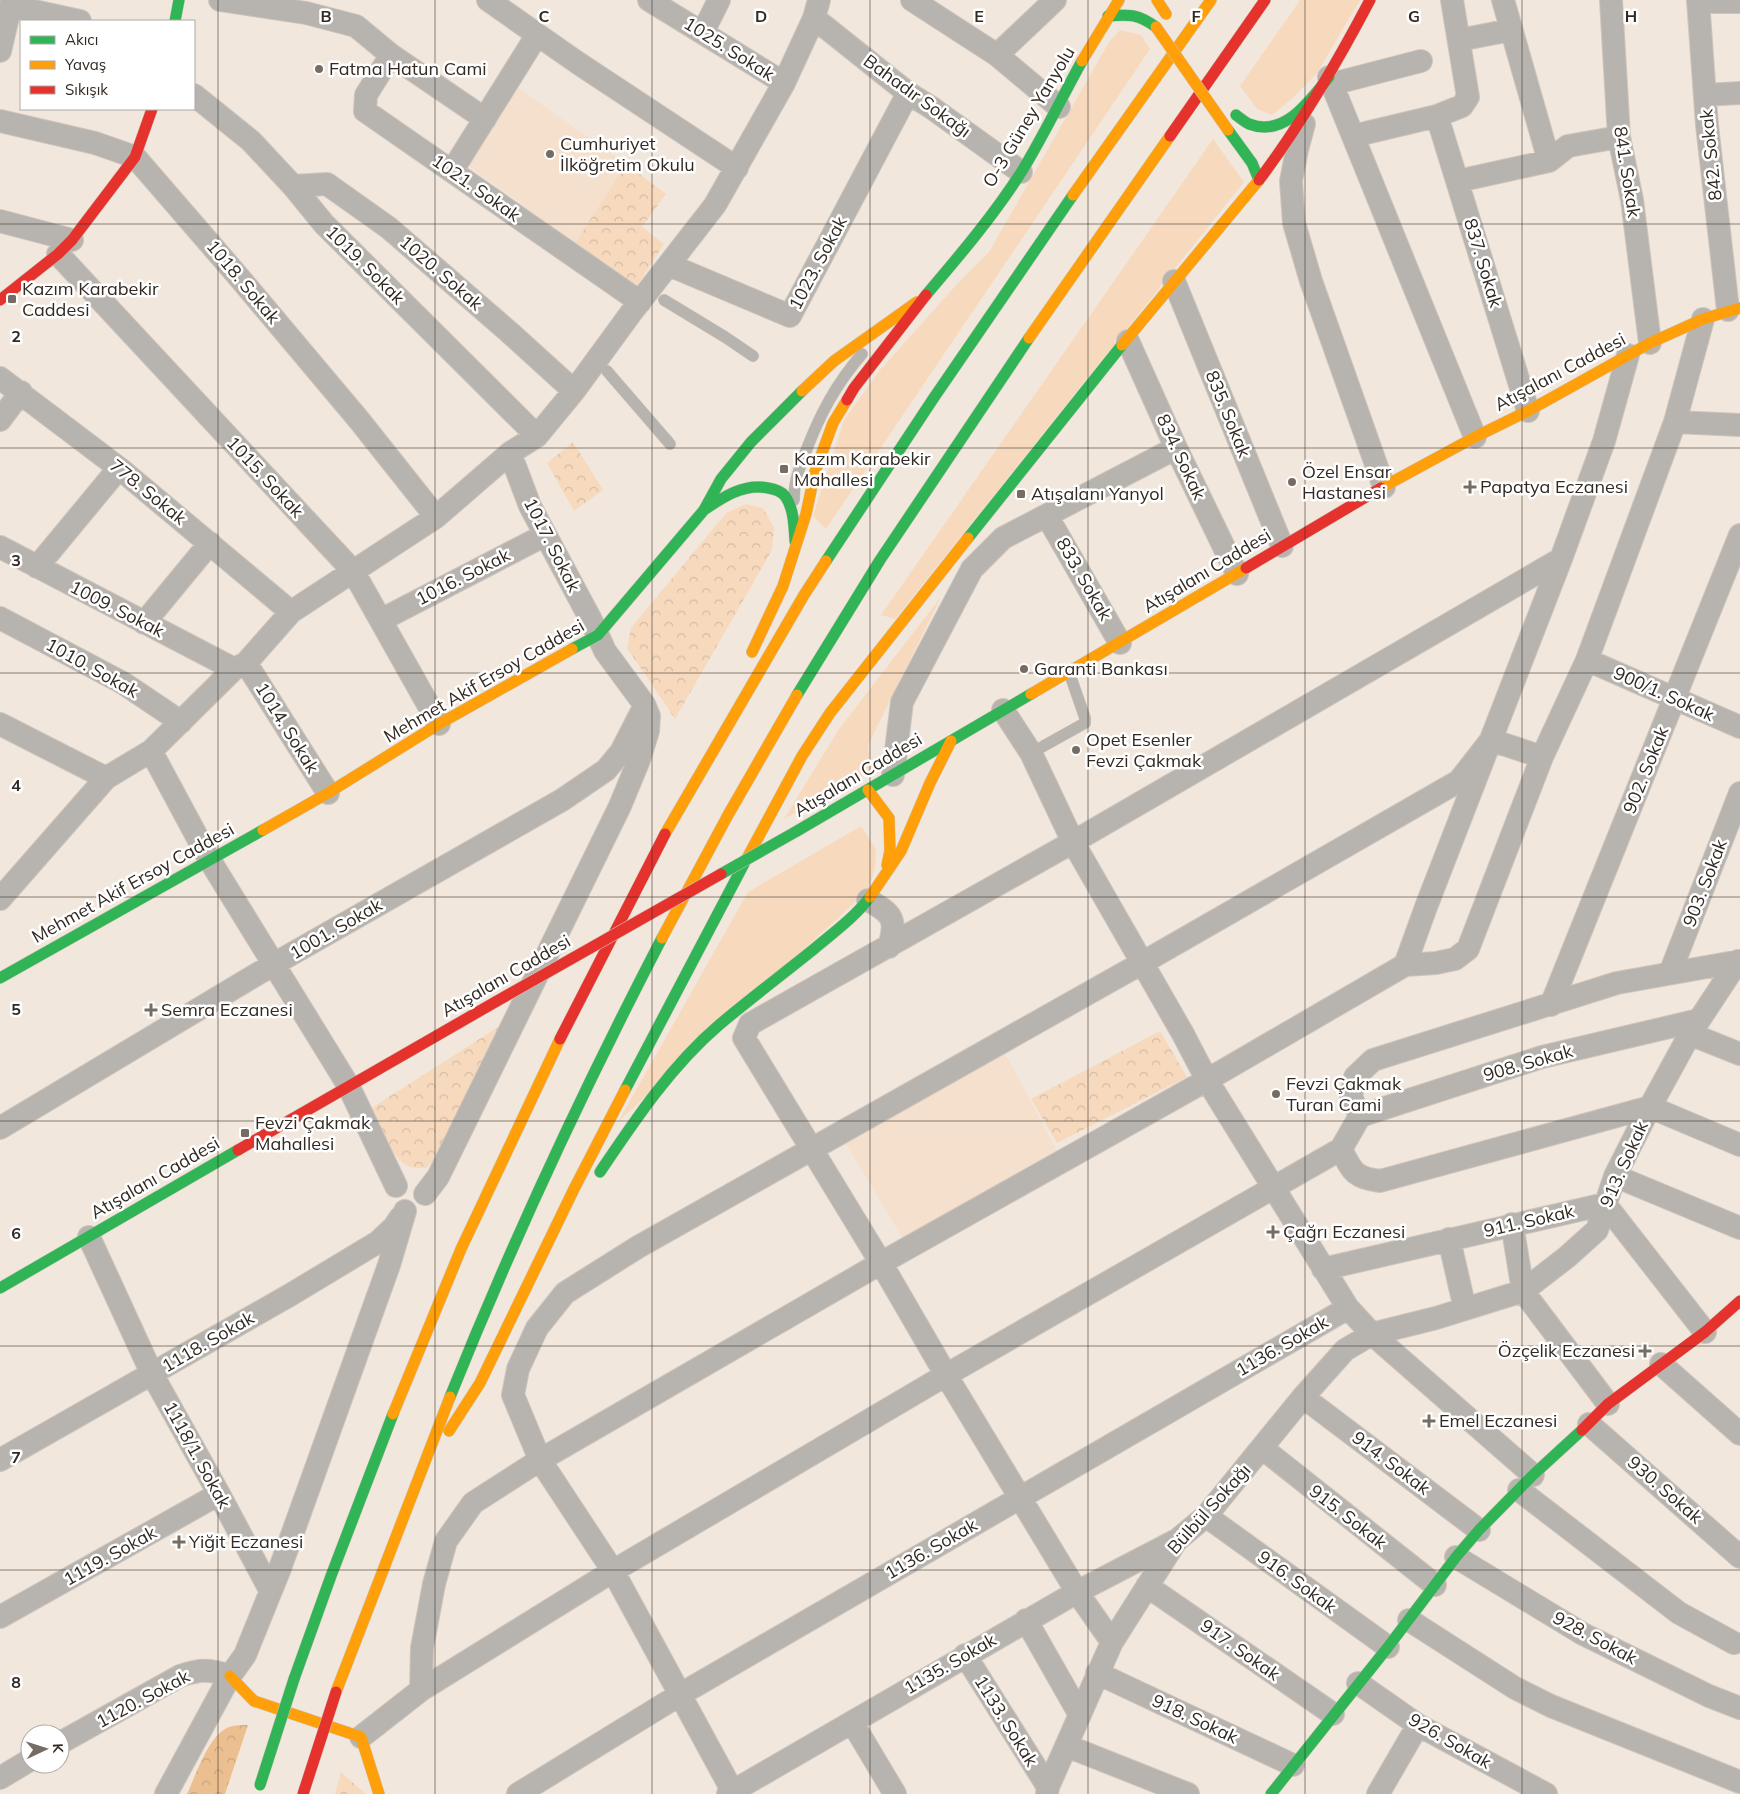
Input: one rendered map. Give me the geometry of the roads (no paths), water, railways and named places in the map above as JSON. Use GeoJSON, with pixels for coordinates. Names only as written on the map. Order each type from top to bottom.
{"type":"FeatureCollection","features":[{"type":"Feature","properties":{"kind":"main road"},"geometry":{"type":"LineString","coordinates":[[175,20],[179,0]]}},
{"type":"Feature","properties":{"kind":"main road","name":"O-3 Güney Yanyolu"},"geometry":{"type":"LineString","coordinates":[[926,296],[969,244],[1021,172],[1059,107],[1108,16],[1119,0]]}},
{"type":"Feature","properties":{"kind":"main road"},"geometry":{"type":"LineString","coordinates":[[1156,0],[1193,53]]}},
{"type":"Feature","properties":{"kind":"main road"},"geometry":{"type":"LineString","coordinates":[[257,1791],[331,1576],[410,1371],[461,1249],[569,1019],[660,842],[804,595],[928,407],[1081,182],[1211,0]]}},
{"type":"Feature","properties":{"kind":"main road"},"geometry":{"type":"LineString","coordinates":[[303,1794],[336,1692],[414,1485],[484,1315],[557,1149],[664,932],[764,752],[861,591],[964,433],[1265,0]]}},
{"type":"Feature","properties":{"kind":"main road"},"geometry":{"type":"LineString","coordinates":[[414,1485],[480,1382],[529,1280],[704,936],[825,720],[916,602],[1174,282],[1259,180],[1331,80],[1370,0]]}},
{"type":"Feature","properties":{"kind":"main road"},"geometry":{"type":"LineString","coordinates":[[1108,16],[1133,14],[1141,16],[1156,27],[1252,163],[1259,180]]}},
{"type":"Feature","properties":{"kind":"main road"},"geometry":{"type":"LineString","coordinates":[[1204,69],[1220,92]]}},
{"type":"Feature","properties":{"kind":"main road"},"geometry":{"type":"LineString","coordinates":[[1234,111],[1251,124],[1266,127],[1287,122],[1331,80]]}},
{"type":"Feature","properties":{"kind":"main road"},"geometry":{"type":"LineString","coordinates":[[0,300],[65,247],[135,157],[152,110]]}},
{"type":"Feature","properties":{"kind":"main road"},"geometry":{"type":"LineString","coordinates":[[748,661],[783,586],[806,514],[815,472],[832,423],[854,388],[926,296]]}},
{"type":"Feature","properties":{"kind":"main road","name":"Mehmet Akif Ersoy Caddesi"},"geometry":{"type":"LineString","coordinates":[[2,971],[328,793],[440,724],[598,635],[704,510],[727,472],[751,442],[834,361],[926,296]]}},
{"type":"Feature","properties":{"kind":"main road","name":"Atışalanı Caddesi"},"geometry":{"type":"LineString","coordinates":[[0,1288],[348,1086],[797,832],[1384,486],[1528,411],[1650,343],[1703,319],[1734,309]]}},
{"type":"Feature","properties":{"kind":"main road"},"geometry":{"type":"LineString","coordinates":[[704,510],[741,489],[758,487],[777,490],[784,494],[791,511],[796,548]]}},
{"type":"Feature","properties":{"kind":"main road"},"geometry":{"type":"LineString","coordinates":[[685,799],[723,711]]}},
{"type":"Feature","properties":{"kind":"main road"},"geometry":{"type":"LineString","coordinates":[[595,1179],[650,1101],[693,1049],[727,1019],[840,928],[868,900],[901,851],[930,783],[951,741]]}},
{"type":"Feature","properties":{"kind":"main road"},"geometry":{"type":"LineString","coordinates":[[868,790],[889,818],[890,851],[885,874]]}},
{"type":"Feature","properties":{"kind":"main road"},"geometry":{"type":"LineString","coordinates":[[529,1280],[585,1193]]}},
{"type":"Feature","properties":{"kind":"main road"},"geometry":{"type":"LineString","coordinates":[[1271,1794],[1479,1530],[1608,1404],[1705,1332],[1740,1302]]}},
{"type":"Feature","properties":{"kind":"main road"},"geometry":{"type":"LineString","coordinates":[[230,1676],[254,1701],[361,1736],[379,1794]]}},
{"type":"Feature","properties":{"kind":"street"},"geometry":{"type":"LineString","coordinates":[[220,0],[306,13],[356,26],[391,55],[485,118]]}},
{"type":"Feature","properties":{"kind":"street"},"geometry":{"type":"LineString","coordinates":[[488,0],[537,35],[737,168]]}},
{"type":"Feature","properties":{"kind":"street","name":"1025. Sokak"},"geometry":{"type":"LineString","coordinates":[[649,0],[784,83]]}},
{"type":"Feature","properties":{"kind":"street"},"geometry":{"type":"LineString","coordinates":[[702,32],[719,0]]}},
{"type":"Feature","properties":{"kind":"street"},"geometry":{"type":"LineString","coordinates":[[997,55],[1055,0]]}},
{"type":"Feature","properties":{"kind":"street"},"geometry":{"type":"LineString","coordinates":[[1353,136],[1437,116],[1462,106],[1468,97],[1452,0]]}},
{"type":"Feature","properties":{"kind":"street"},"geometry":{"type":"LineString","coordinates":[[1503,0],[1548,161]]}},
{"type":"Feature","properties":{"kind":"street","name":"841. Sokak"},"geometry":{"type":"LineString","coordinates":[[1611,0],[1619,137],[1632,200],[1650,343]]}},
{"type":"Feature","properties":{"kind":"street"},"geometry":{"type":"LineString","coordinates":[[915,1],[997,55],[1059,107]]}},
{"type":"Feature","properties":{"kind":"street"},"geometry":{"type":"LineString","coordinates":[[1698,1],[1740,2]]}},
{"type":"Feature","properties":{"kind":"street","name":"842. Sokak"},"geometry":{"type":"LineString","coordinates":[[1698,1],[1705,95],[1734,309]]}},
{"type":"Feature","properties":{"kind":"street"},"geometry":{"type":"LineString","coordinates":[[0,52],[11,3],[76,20]]}},
{"type":"Feature","properties":{"kind":"street"},"geometry":{"type":"LineString","coordinates":[[0,899],[106,778],[151,751],[240,666],[291,612],[436,517],[510,453],[537,436],[574,391],[715,205],[784,83],[815,6]]}},
{"type":"Feature","properties":{"kind":"street","name":"Bahadır Sokağı"},"geometry":{"type":"LineString","coordinates":[[815,6],[908,93],[1021,172]]}},
{"type":"Feature","properties":{"kind":"street"},"geometry":{"type":"LineString","coordinates":[[1460,40],[1511,30]]}},
{"type":"Feature","properties":{"kind":"street"},"geometry":{"type":"LineString","coordinates":[[452,171],[537,35]]}},
{"type":"Feature","properties":{"kind":"street","name":"1021. Sokak"},"geometry":{"type":"LineString","coordinates":[[391,55],[366,95],[365,111],[640,302]]}},
{"type":"Feature","properties":{"kind":"street"},"geometry":{"type":"LineString","coordinates":[[1422,61],[1331,80],[1475,437]]}},
{"type":"Feature","properties":{"kind":"street","name":"1023. Sokak"},"geometry":{"type":"LineString","coordinates":[[669,265],[790,316],[908,93]]}},
{"type":"Feature","properties":{"kind":"street"},"geometry":{"type":"LineString","coordinates":[[1705,95],[1740,93]]}},
{"type":"Feature","properties":{"kind":"street","name":"1019. Sokak"},"geometry":{"type":"LineString","coordinates":[[195,96],[251,141],[293,186],[324,224],[537,436]]}},
{"type":"Feature","properties":{"kind":"street"},"geometry":{"type":"LineString","coordinates":[[1309,110],[1297,150],[1291,181],[1294,223],[1311,281],[1384,486]]}},
{"type":"Feature","properties":{"kind":"street","name":"837. Sokak"},"geometry":{"type":"LineString","coordinates":[[1437,116],[1528,411]]}},
{"type":"Feature","properties":{"kind":"street","name":"1018. Sokak"},"geometry":{"type":"LineString","coordinates":[[0,121],[95,143],[135,157],[237,274],[353,413],[436,517]]}},
{"type":"Feature","properties":{"kind":"street"},"geometry":{"type":"LineString","coordinates":[[1458,181],[1548,161],[1568,146],[1619,137]]}},
{"type":"Feature","properties":{"kind":"street","name":"1020. Sokak"},"geometry":{"type":"LineString","coordinates":[[293,186],[327,184],[389,228],[574,391]]}},
{"type":"Feature","properties":{"kind":"street"},"geometry":{"type":"LineString","coordinates":[[0,221],[65,247]]}},
{"type":"Feature","properties":{"kind":"street","name":"1015. Sokak"},"geometry":{"type":"LineString","coordinates":[[65,247],[353,570],[440,724]]}},
{"type":"Feature","properties":{"kind":"street","name":"835. Sokak"},"geometry":{"type":"LineString","coordinates":[[1174,282],[1282,546]]}},
{"type":"Feature","properties":{"kind":"street"},"geometry":{"type":"LineString","coordinates":[[421,1690],[422,1648],[434,1584],[446,1541],[473,1503],[540,1460],[881,1263],[1207,1080],[1405,965],[1436,964],[1455,959],[1468,949],[1542,757],[1587,660],[1675,422],[1703,319]]}},
{"type":"Feature","properties":{"kind":"street","name":"834. Sokak"},"geometry":{"type":"LineString","coordinates":[[1128,341],[1176,448],[1237,574]]}},
{"type":"Feature","properties":{"kind":"street"},"geometry":{"type":"LineString","coordinates":[[1405,965],[1604,441],[1628,355]]}},
{"type":"Feature","properties":{"kind":"street","name":"778. Sokak"},"geometry":{"type":"LineString","coordinates":[[0,378],[21,392],[119,468],[210,542],[291,612]]}},
{"type":"Feature","properties":{"kind":"street"},"geometry":{"type":"LineString","coordinates":[[0,420],[21,392]]}},
{"type":"Feature","properties":{"kind":"street"},"geometry":{"type":"LineString","coordinates":[[1675,422],[1740,425]]}},
{"type":"Feature","properties":{"kind":"street"},"geometry":{"type":"LineString","coordinates":[[893,775],[902,702],[972,569],[1003,538],[1176,448]]}},
{"type":"Feature","properties":{"kind":"street","name":"1017. Sokak"},"geometry":{"type":"LineString","coordinates":[[510,453],[530,506],[605,651],[644,704]]}},
{"type":"Feature","properties":{"kind":"street"},"geometry":{"type":"LineString","coordinates":[[37,567],[119,468]]}},
{"type":"Feature","properties":{"kind":"street","name":"833. Sokak"},"geometry":{"type":"LineString","coordinates":[[1048,516],[1120,643]]}},
{"type":"Feature","properties":{"kind":"street","name":"1016. Sokak"},"geometry":{"type":"LineString","coordinates":[[381,620],[545,535]]}},
{"type":"Feature","properties":{"kind":"street","name":"902. Sokak"},"geometry":{"type":"LineString","coordinates":[[1551,1005],[1740,535]]}},
{"type":"Feature","properties":{"kind":"street"},"geometry":{"type":"LineString","coordinates":[[144,623],[210,542]]}},
{"type":"Feature","properties":{"kind":"street","name":"1009. Sokak"},"geometry":{"type":"LineString","coordinates":[[0,547],[144,623],[240,666]]}},
{"type":"Feature","properties":{"kind":"street"},"geometry":{"type":"LineString","coordinates":[[1112,1642],[1077,1592],[881,1263],[744,1038],[750,1024],[1073,842],[1560,559]]}},
{"type":"Feature","properties":{"kind":"street","name":"1010. Sokak"},"geometry":{"type":"LineString","coordinates":[[0,618],[123,683],[181,722]]}},
{"type":"Feature","properties":{"kind":"street","name":"900/1. Sokak"},"geometry":{"type":"LineString","coordinates":[[1587,660],[1740,727]]}},
{"type":"Feature","properties":{"kind":"street","name":"1014. Sokak"},"geometry":{"type":"LineString","coordinates":[[240,666],[328,793]]}},
{"type":"Feature","properties":{"kind":"street"},"geometry":{"type":"LineString","coordinates":[[425,1194],[422,1187],[414,1180],[404,1180],[396,1186],[393,1196],[394,1201],[401,1209],[412,1211],[421,1206],[424,1202],[425,1194],[438,1177],[620,806],[639,760],[648,731],[649,716],[644,704]]}},
{"type":"Feature","properties":{"kind":"street","name":"1001. Sokak"},"geometry":{"type":"LineString","coordinates":[[0,1128],[274,964],[562,800],[606,770],[622,752],[644,704]]}},
{"type":"Feature","properties":{"kind":"street"},"geometry":{"type":"LineString","coordinates":[[1003,710],[1031,753],[1073,842],[1183,1034],[1207,1080],[1348,1308],[1372,1334],[1526,1482],[1679,1613],[1734,1643]]}},
{"type":"Feature","properties":{"kind":"street"},"geometry":{"type":"LineString","coordinates":[[0,724],[106,778]]}},
{"type":"Feature","properties":{"kind":"street"},"geometry":{"type":"LineString","coordinates":[[1491,740],[1542,757]]}},
{"type":"Feature","properties":{"kind":"street"},"geometry":{"type":"LineString","coordinates":[[731,1793],[681,1694],[613,1571],[540,1460],[513,1395],[518,1369],[537,1328],[565,1293],[638,1247],[1142,963],[1459,781],[1491,740]]}},
{"type":"Feature","properties":{"kind":"street"},"geometry":{"type":"LineString","coordinates":[[151,751],[209,859],[348,1086],[396,1186]]}},
{"type":"Feature","properties":{"kind":"street","name":"903. Sokak"},"geometry":{"type":"LineString","coordinates":[[1670,973],[1740,793]]}},
{"type":"Feature","properties":{"kind":"street"},"geometry":{"type":"LineString","coordinates":[[868,900],[890,915],[894,930],[889,947]]}},
{"type":"Feature","properties":{"kind":"street"},"geometry":{"type":"LineString","coordinates":[[361,1736],[421,1690],[613,1571],[946,1375],[1341,1149],[1360,1116],[1351,1097],[1355,1078],[1373,1060],[1617,983],[1739,961]]}},
{"type":"Feature","properties":{"kind":"street","name":"913. Sokak"},"geometry":{"type":"LineString","coordinates":[[1372,1334],[1523,1291],[1567,1257],[1597,1230],[1615,1176],[1650,1107],[1695,1027],[1739,961]]}},
{"type":"Feature","properties":{"kind":"street"},"geometry":{"type":"LineString","coordinates":[[1695,1027],[1740,1054]]}},
{"type":"Feature","properties":{"kind":"street","name":"908. Sokak"},"geometry":{"type":"LineString","coordinates":[[1360,1116],[1542,1057],[1695,1027]]}},
{"type":"Feature","properties":{"kind":"street"},"geometry":{"type":"LineString","coordinates":[[1341,1149],[1350,1169],[1364,1179],[1380,1181],[1650,1107],[1740,1145]]}},
{"type":"Feature","properties":{"kind":"street"},"geometry":{"type":"LineString","coordinates":[[1615,1176],[1740,1228]]}},
{"type":"Feature","properties":{"kind":"street"},"geometry":{"type":"LineString","coordinates":[[1605,1204],[1705,1332]]}},
{"type":"Feature","properties":{"kind":"street","name":"911. Sokak"},"geometry":{"type":"LineString","coordinates":[[1324,1270],[1512,1224],[1605,1204]]}},
{"type":"Feature","properties":{"kind":"street"},"geometry":{"type":"LineString","coordinates":[[166,1794],[230,1676],[245,1655],[279,1571],[386,1274],[405,1211]]}},
{"type":"Feature","properties":{"kind":"street","name":"1118. Sokak"},"geometry":{"type":"LineString","coordinates":[[0,1460],[290,1295],[378,1242],[394,1227],[405,1211]]}},
{"type":"Feature","properties":{"kind":"street"},"geometry":{"type":"LineString","coordinates":[[1512,1224],[1523,1291],[1608,1404]]}},
{"type":"Feature","properties":{"kind":"street","name":"1118/1. Sokak"},"geometry":{"type":"LineString","coordinates":[[89,1237],[152,1374],[270,1590]]}},
{"type":"Feature","properties":{"kind":"street"},"geometry":{"type":"LineString","coordinates":[[1449,1239],[1465,1309]]}},
{"type":"Feature","properties":{"kind":"street","name":"1136. Sokak"},"geometry":{"type":"LineString","coordinates":[[522,1793],[681,1694],[1348,1308]]}},
{"type":"Feature","properties":{"kind":"street","name":"Bülbül Sokağı"},"geometry":{"type":"LineString","coordinates":[[1047,1790],[1112,1642],[1176,1541],[1206,1516],[1303,1397],[1346,1350],[1372,1334]]}},
{"type":"Feature","properties":{"kind":"street"},"geometry":{"type":"LineString","coordinates":[[1661,1364],[1740,1434]]}},
{"type":"Feature","properties":{"kind":"street","name":"914. Sokak"},"geometry":{"type":"LineString","coordinates":[[1303,1397],[1479,1530]]}},
{"type":"Feature","properties":{"kind":"street","name":"930. Sokak"},"geometry":{"type":"LineString","coordinates":[[1589,1424],[1740,1556]]}},
{"type":"Feature","properties":{"kind":"street","name":"915. Sokak"},"geometry":{"type":"LineString","coordinates":[[1262,1448],[1435,1585]]}},
{"type":"Feature","properties":{"kind":"street","name":"1119. Sokak"},"geometry":{"type":"LineString","coordinates":[[0,1618],[219,1494]]}},
{"type":"Feature","properties":{"kind":"street","name":"916. Sokak"},"geometry":{"type":"LineString","coordinates":[[1206,1516],[1388,1647]]}},
{"type":"Feature","properties":{"kind":"street","name":"1135. Sokak"},"geometry":{"type":"LineString","coordinates":[[731,1793],[1026,1620],[1176,1541]]}},
{"type":"Feature","properties":{"kind":"street","name":"928. Sokak"},"geometry":{"type":"LineString","coordinates":[[1456,1557],[1583,1634],[1708,1696],[1740,1708]]}},
{"type":"Feature","properties":{"kind":"street","name":"917. Sokak"},"geometry":{"type":"LineString","coordinates":[[1147,1586],[1333,1714]]}},
{"type":"Feature","properties":{"kind":"street"},"geometry":{"type":"LineString","coordinates":[[1026,1620],[1080,1716]]}},
{"type":"Feature","properties":{"kind":"street"},"geometry":{"type":"LineString","coordinates":[[1409,1620],[1515,1688],[1551,1706],[1740,1782]]}},
{"type":"Feature","properties":{"kind":"street","name":"1133. Sokak"},"geometry":{"type":"LineString","coordinates":[[965,1655],[1047,1790]]}},
{"type":"Feature","properties":{"kind":"street","name":"1120. Sokak"},"geometry":{"type":"LineString","coordinates":[[70,1737],[180,1676],[194,1671],[212,1670],[230,1676]]}},
{"type":"Feature","properties":{"kind":"street","name":"918. Sokak"},"geometry":{"type":"LineString","coordinates":[[1097,1673],[1293,1765]]}},
{"type":"Feature","properties":{"kind":"street","name":"926. Sokak"},"geometry":{"type":"LineString","coordinates":[[1358,1683],[1418,1725],[1546,1794]]}},
{"type":"Feature","properties":{"kind":"street"},"geometry":{"type":"LineString","coordinates":[[852,1722],[895,1794]]}},
{"type":"Feature","properties":{"kind":"street"},"geometry":{"type":"LineString","coordinates":[[1378,1794],[1418,1725]]}},
{"type":"Feature","properties":{"kind":"street"},"geometry":{"type":"LineString","coordinates":[[1067,1746],[1188,1794]]}},
{"type":"Feature","properties":{"kind":"street"},"geometry":{"type":"LineString","coordinates":[[0,1778],[20,1766]]}},
{"type":"Feature","properties":{"kind":"lane"},"geometry":{"type":"LineString","coordinates":[[796,548],[794,484],[826,404],[850,368],[876,338],[926,296]]}},
{"type":"Feature","properties":{"kind":"lane"},"geometry":{"type":"LineString","coordinates":[[664,300],[753,356]]}},
{"type":"Feature","properties":{"kind":"lane"},"geometry":{"type":"LineString","coordinates":[[606,371],[670,444]]}},
{"type":"Feature","properties":{"kind":"lane"},"geometry":{"type":"LineString","coordinates":[[1031,753],[1085,723],[1069,671]]}},
{"type":"Feature","properties":{"kind":"place","name":"Fatma Hatun Cami"},"geometry":{"type":"Point","coordinates":[319,69]}},
{"type":"Feature","properties":{"kind":"place","name":"Cumhuriyet İlköğretim Okulu"},"geometry":{"type":"Point","coordinates":[550,154]}},
{"type":"Feature","properties":{"kind":"place","name":"Kazım Karabekir Caddesi"},"geometry":{"type":"Point","coordinates":[12,299]}},
{"type":"Feature","properties":{"kind":"place","name":"Kazım Karabekir Mahallesi"},"geometry":{"type":"Point","coordinates":[784,469]}},
{"type":"Feature","properties":{"kind":"place","name":"Özel Ensar Hastanesi"},"geometry":{"type":"Point","coordinates":[1292,482]}},
{"type":"Feature","properties":{"kind":"place","name":"Papatya Eczanesi"},"geometry":{"type":"Point","coordinates":[1470,487]}},
{"type":"Feature","properties":{"kind":"place","name":"Atışalanı Yanyol"},"geometry":{"type":"Point","coordinates":[1021,494]}},
{"type":"Feature","properties":{"kind":"place","name":"Garanti Bankası"},"geometry":{"type":"Point","coordinates":[1024,669]}},
{"type":"Feature","properties":{"kind":"place","name":"Opet Esenler Fevzi Çakmak"},"geometry":{"type":"Point","coordinates":[1076,750]}},
{"type":"Feature","properties":{"kind":"place","name":"Semra Eczanesi"},"geometry":{"type":"Point","coordinates":[151,1010]}},
{"type":"Feature","properties":{"kind":"place","name":"Fevzi Çakmak Turan Cami"},"geometry":{"type":"Point","coordinates":[1276,1094]}},
{"type":"Feature","properties":{"kind":"place","name":"Fevzi Çakmak Mahallesi"},"geometry":{"type":"Point","coordinates":[245,1133]}},
{"type":"Feature","properties":{"kind":"place","name":"Çağrı Eczanesi"},"geometry":{"type":"Point","coordinates":[1273,1232]}},
{"type":"Feature","properties":{"kind":"place","name":"Özçelik Eczanesi"},"geometry":{"type":"Point","coordinates":[1645,1351]}},
{"type":"Feature","properties":{"kind":"place","name":"Emel Eczanesi"},"geometry":{"type":"Point","coordinates":[1429,1421]}},
{"type":"Feature","properties":{"kind":"place","name":"Yiğit Eczanesi"},"geometry":{"type":"Point","coordinates":[179,1542]}}]}
